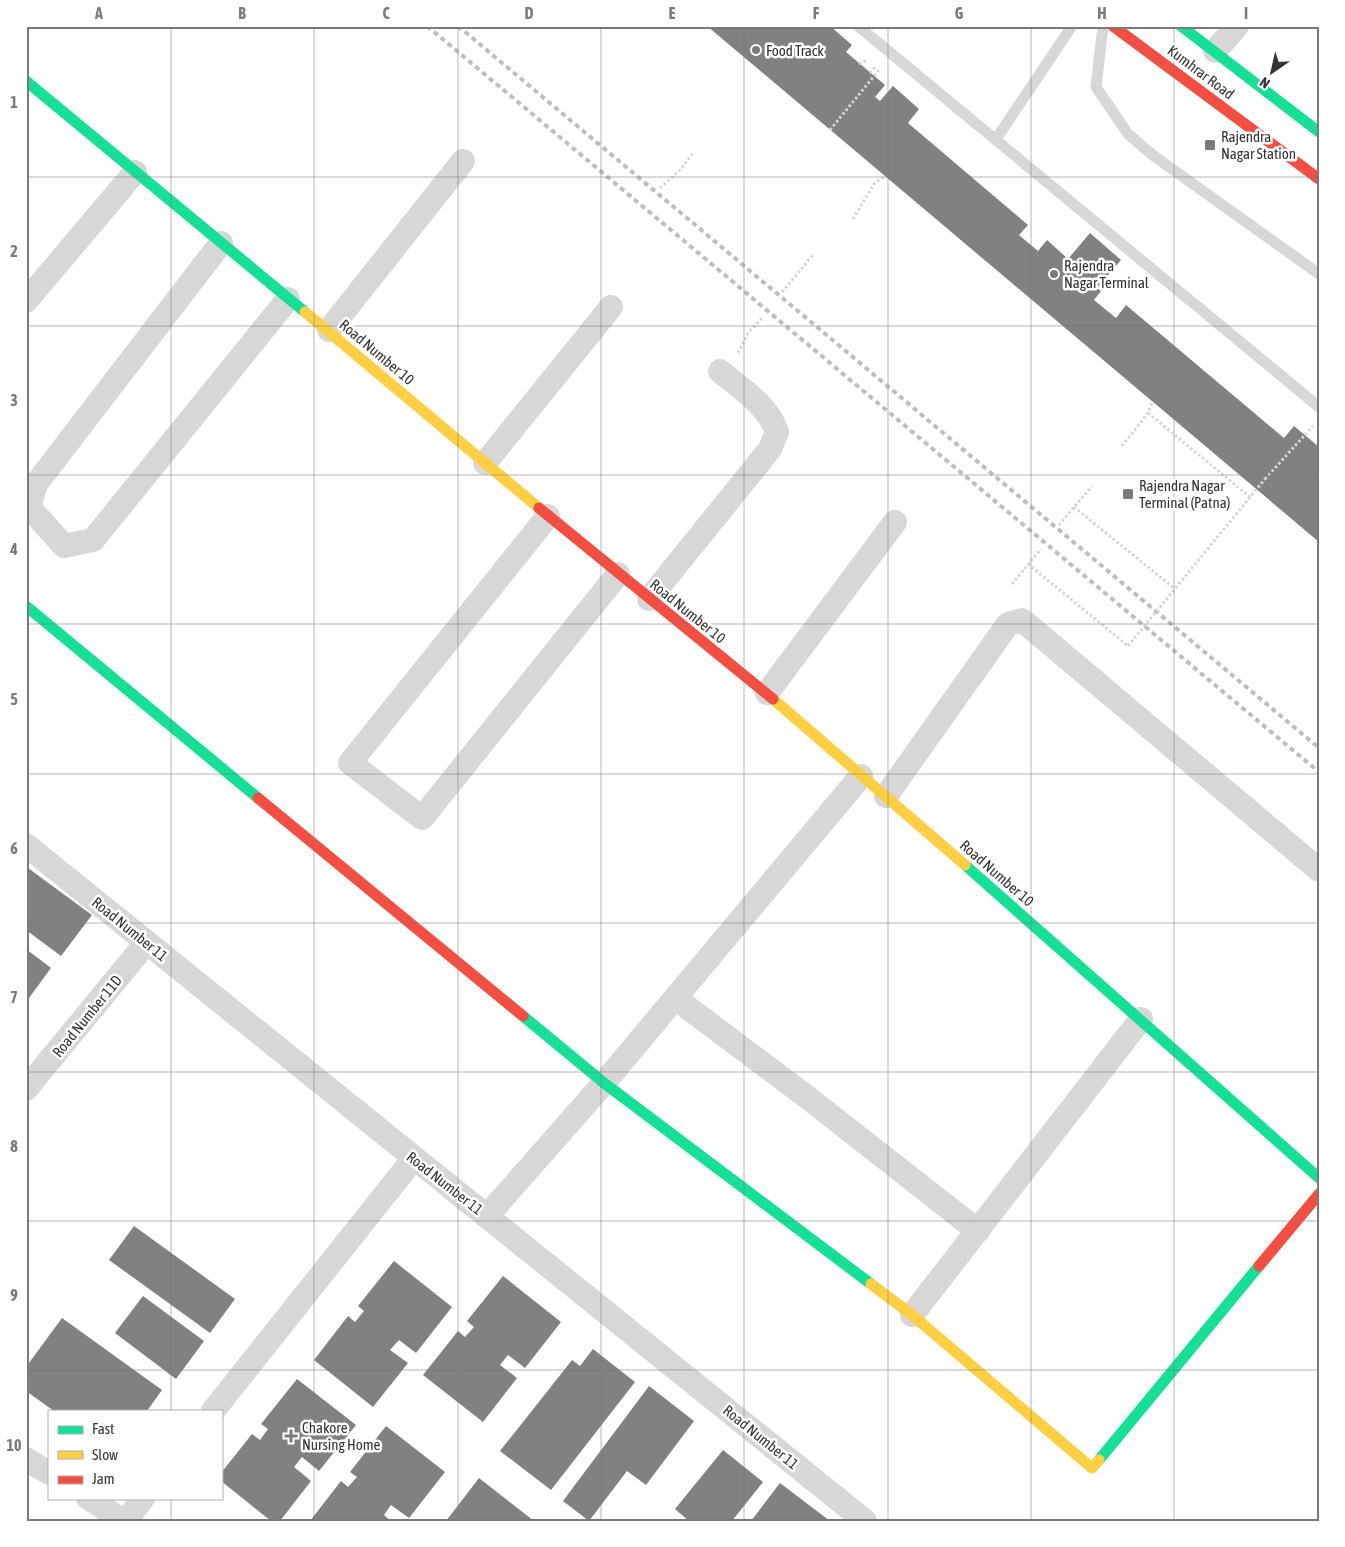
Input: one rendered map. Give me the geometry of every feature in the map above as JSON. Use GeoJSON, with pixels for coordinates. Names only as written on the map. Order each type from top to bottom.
{"type":"FeatureCollection","features":[{"type":"Feature","properties":{"kind":"main road","name":"Kumhrar Road"},"geometry":{"type":"LineString","coordinates":[[1113,26],[1319,179]]}},
{"type":"Feature","properties":{"kind":"main road","name":"Kumhrar Road"},"geometry":{"type":"LineString","coordinates":[[1181,26],[1319,132]]}},
{"type":"Feature","properties":{"kind":"main road","name":"Road Number 10"},"geometry":{"type":"LineString","coordinates":[[26,81],[288,299],[329,330],[618,574],[767,693],[1141,1019],[1319,1178]]}},
{"type":"Feature","properties":{"kind":"main road"},"geometry":{"type":"LineString","coordinates":[[26,606],[604,1083],[912,1316],[1092,1468],[1319,1194]]}},
{"type":"Feature","properties":{"kind":"street"},"geometry":{"type":"LineString","coordinates":[[1215,51],[1237,26]]}},
{"type":"Feature","properties":{"kind":"street"},"geometry":{"type":"LineString","coordinates":[[329,330],[463,161]]}},
{"type":"Feature","properties":{"kind":"street"},"geometry":{"type":"LineString","coordinates":[[26,301],[135,172]]}},
{"type":"Feature","properties":{"kind":"street"},"geometry":{"type":"LineString","coordinates":[[221,243],[36,484],[29,507],[64,546],[93,540],[288,299]]}},
{"type":"Feature","properties":{"kind":"street"},"geometry":{"type":"LineString","coordinates":[[485,463],[611,307]]}},
{"type":"Feature","properties":{"kind":"street"},"geometry":{"type":"LineString","coordinates":[[649,599],[770,449],[777,432],[773,419],[760,405],[720,372]]}},
{"type":"Feature","properties":{"kind":"street"},"geometry":{"type":"LineString","coordinates":[[548,516],[350,764],[422,818],[618,574]]}},
{"type":"Feature","properties":{"kind":"street"},"geometry":{"type":"LineString","coordinates":[[767,693],[895,522]]}},
{"type":"Feature","properties":{"kind":"street"},"geometry":{"type":"LineString","coordinates":[[886,796],[1008,624],[1022,620],[1319,870]]}},
{"type":"Feature","properties":{"kind":"street"},"geometry":{"type":"LineString","coordinates":[[487,1216],[604,1083],[861,776]]}},
{"type":"Feature","properties":{"kind":"street","name":"Road Number 11"},"geometry":{"type":"LineString","coordinates":[[26,845],[865,1521]]}},
{"type":"Feature","properties":{"kind":"street","name":"Road Number 11D"},"geometry":{"type":"LineString","coordinates":[[26,1089],[147,942]]}},
{"type":"Feature","properties":{"kind":"street"},"geometry":{"type":"LineString","coordinates":[[675,998],[807,1097],[978,1231]]}},
{"type":"Feature","properties":{"kind":"street"},"geometry":{"type":"LineString","coordinates":[[912,1316],[1141,1019]]}},
{"type":"Feature","properties":{"kind":"street"},"geometry":{"type":"LineString","coordinates":[[214,1410],[414,1158]]}},
{"type":"Feature","properties":{"kind":"street"},"geometry":{"type":"LineString","coordinates":[[26,1459],[48,1473]]}},
{"type":"Feature","properties":{"kind":"street"},"geometry":{"type":"LineString","coordinates":[[91,1500],[125,1521],[142,1500]]}},
{"type":"Feature","properties":{"kind":"lane"},"geometry":{"type":"LineString","coordinates":[[858,26],[1319,407]]}},
{"type":"Feature","properties":{"kind":"lane"},"geometry":{"type":"LineString","coordinates":[[996,139],[1072,26]]}},
{"type":"Feature","properties":{"kind":"lane"},"geometry":{"type":"LineString","coordinates":[[1102,26],[1096,87],[1128,134],[1154,156],[1319,274]]}},
{"type":"Feature","properties":{"kind":"path"},"geometry":{"type":"LineString","coordinates":[[830,130],[875,78],[889,52]]}},
{"type":"Feature","properties":{"kind":"path"},"geometry":{"type":"LineString","coordinates":[[660,188],[679,171],[694,152]]}},
{"type":"Feature","properties":{"kind":"path"},"geometry":{"type":"LineString","coordinates":[[853,219],[874,184],[884,176]]}},
{"type":"Feature","properties":{"kind":"path"},"geometry":{"type":"LineString","coordinates":[[782,292],[814,255]]}},
{"type":"Feature","properties":{"kind":"path"},"geometry":{"type":"LineString","coordinates":[[738,354],[748,333],[763,317]]}},
{"type":"Feature","properties":{"kind":"path"},"geometry":{"type":"LineString","coordinates":[[1122,446],[1148,413],[1152,402]]}},
{"type":"Feature","properties":{"kind":"path"},"geometry":{"type":"LineString","coordinates":[[1148,413],[1250,497]]}},
{"type":"Feature","properties":{"kind":"path"},"geometry":{"type":"LineString","coordinates":[[1028,564],[1128,646],[1250,497],[1319,420]]}},
{"type":"Feature","properties":{"kind":"path"},"geometry":{"type":"LineString","coordinates":[[1059,525],[1092,486]]}},
{"type":"Feature","properties":{"kind":"path"},"geometry":{"type":"LineString","coordinates":[[1074,508],[1175,589]]}},
{"type":"Feature","properties":{"kind":"path"},"geometry":{"type":"LineString","coordinates":[[1012,584],[1040,549]]}},
{"type":"Feature","properties":{"kind":"building","name":"Rajendra Nagar Terminal"},"geometry":{"type":"Polygon","coordinates":[[[707,26],[830,26],[852,45],[846,52],[885,85],[875,97],[880,101],[893,86],[919,109],[908,123],[1028,225],[1019,235],[1038,251],[1047,240],[1068,259],[1090,233],[1121,260],[1097,288],[1101,291],[1094,300],[1116,318],[1126,305],[1284,438],[1294,426],[1319,447],[1319,542],[707,26]]]}},
{"type":"Feature","properties":{"kind":"building"},"geometry":{"type":"Polygon","coordinates":[[[28,868],[92,915],[61,956],[26,930],[26,871],[28,868]]]}},
{"type":"Feature","properties":{"kind":"building"},"geometry":{"type":"Polygon","coordinates":[[[26,949],[51,968],[26,1002],[26,949]]]}},
{"type":"Feature","properties":{"kind":"building"},"geometry":{"type":"Polygon","coordinates":[[[134,1226],[235,1299],[210,1333],[109,1260],[134,1226]]]}},
{"type":"Feature","properties":{"kind":"building"},"geometry":{"type":"Polygon","coordinates":[[[394,1261],[452,1307],[416,1353],[399,1340],[390,1350],[408,1363],[373,1407],[314,1360],[348,1316],[355,1322],[364,1311],[358,1306],[394,1261]]]}},
{"type":"Feature","properties":{"kind":"building"},"geometry":{"type":"Polygon","coordinates":[[[503,1276],[561,1322],[525,1368],[508,1355],[500,1365],[517,1378],[483,1422],[423,1375],[458,1331],[465,1337],[474,1327],[467,1321],[503,1276]]]}},
{"type":"Feature","properties":{"kind":"building"},"geometry":{"type":"Polygon","coordinates":[[[143,1296],[204,1341],[176,1379],[115,1333],[143,1296]]]}},
{"type":"Feature","properties":{"kind":"building"},"geometry":{"type":"Polygon","coordinates":[[[62,1318],[162,1390],[148,1410],[53,1410],[26,1391],[26,1367],[62,1318]]]}},
{"type":"Feature","properties":{"kind":"building"},"geometry":{"type":"Polygon","coordinates":[[[593,1349],[635,1382],[551,1490],[500,1451],[572,1360],[580,1366],[593,1349]]]}},
{"type":"Feature","properties":{"kind":"building"},"geometry":{"type":"Polygon","coordinates":[[[297,1379],[356,1425],[319,1471],[302,1457],[294,1467],[311,1481],[280,1521],[271,1521],[222,1482],[222,1472],[252,1434],[260,1440],[268,1429],[261,1424],[297,1379]]]}},
{"type":"Feature","properties":{"kind":"building"},"geometry":{"type":"Polygon","coordinates":[[[649,1386],[694,1421],[646,1485],[627,1471],[589,1521],[563,1501],[649,1386]]]}},
{"type":"Feature","properties":{"kind":"building"},"geometry":{"type":"Polygon","coordinates":[[[386,1426],[445,1472],[409,1518],[391,1505],[384,1515],[391,1521],[310,1521],[341,1481],[348,1487],[357,1477],[350,1472],[386,1426]]]}},
{"type":"Feature","properties":{"kind":"building"},"geometry":{"type":"Polygon","coordinates":[[[723,1450],[763,1482],[732,1521],[689,1521],[675,1509],[723,1450]]]}},
{"type":"Feature","properties":{"kind":"building"},"geometry":{"type":"Polygon","coordinates":[[[479,1478],[534,1521],[446,1521],[479,1478]]]}},
{"type":"Feature","properties":{"kind":"building"},"geometry":{"type":"Polygon","coordinates":[[[780,1483],[830,1521],[751,1521],[780,1483]]]}},
{"type":"Feature","properties":{"kind":"railway"},"geometry":{"type":"LineString","coordinates":[[427,26],[1319,772]]}},
{"type":"Feature","properties":{"kind":"railway"},"geometry":{"type":"LineString","coordinates":[[458,26],[1319,748]]}},
{"type":"Feature","properties":{"kind":"traffic: fast"},"geometry":{"type":"LineString","coordinates":[[1181,26],[1319,132]]}},
{"type":"Feature","properties":{"kind":"traffic: fast"},"geometry":{"type":"LineString","coordinates":[[26,81],[305,312]]}},
{"type":"Feature","properties":{"kind":"traffic: fast"},"geometry":{"type":"LineString","coordinates":[[26,606],[258,798]]}},
{"type":"Feature","properties":{"kind":"traffic: fast"},"geometry":{"type":"LineString","coordinates":[[965,865],[1319,1178]]}},
{"type":"Feature","properties":{"kind":"traffic: fast"},"geometry":{"type":"LineString","coordinates":[[523,1016],[604,1083],[871,1284]]}},
{"type":"Feature","properties":{"kind":"traffic: fast"},"geometry":{"type":"LineString","coordinates":[[1099,1460],[1259,1266]]}},
{"type":"Feature","properties":{"kind":"traffic: slow"},"geometry":{"type":"LineString","coordinates":[[305,312],[539,508]]}},
{"type":"Feature","properties":{"kind":"traffic: slow"},"geometry":{"type":"LineString","coordinates":[[773,699],[965,865]]}},
{"type":"Feature","properties":{"kind":"traffic: slow"},"geometry":{"type":"LineString","coordinates":[[871,1284],[912,1315],[1092,1468],[1099,1460]]}},
{"type":"Feature","properties":{"kind":"traffic: jam"},"geometry":{"type":"LineString","coordinates":[[1113,26],[1319,179]]}},
{"type":"Feature","properties":{"kind":"traffic: jam"},"geometry":{"type":"LineString","coordinates":[[539,508],[773,699]]}},
{"type":"Feature","properties":{"kind":"traffic: jam"},"geometry":{"type":"LineString","coordinates":[[258,798],[523,1016]]}},
{"type":"Feature","properties":{"kind":"traffic: jam"},"geometry":{"type":"LineString","coordinates":[[1259,1266],[1319,1194]]}},
{"type":"Feature","properties":{"kind":"place","name":"Food Track"},"geometry":{"type":"Point","coordinates":[756,50]}},
{"type":"Feature","properties":{"kind":"place","name":"Rajendra Nagar Station"},"geometry":{"type":"Point","coordinates":[1210,145]}},
{"type":"Feature","properties":{"kind":"place","name":"Rajendra Nagar Terminal"},"geometry":{"type":"Point","coordinates":[1054,274]}},
{"type":"Feature","properties":{"kind":"place","name":"Rajendra Nagar Terminal (Patna)"},"geometry":{"type":"Point","coordinates":[1128,494]}},
{"type":"Feature","properties":{"kind":"place","name":"Chakore Nursing Home"},"geometry":{"type":"Point","coordinates":[291,1436]}}]}
